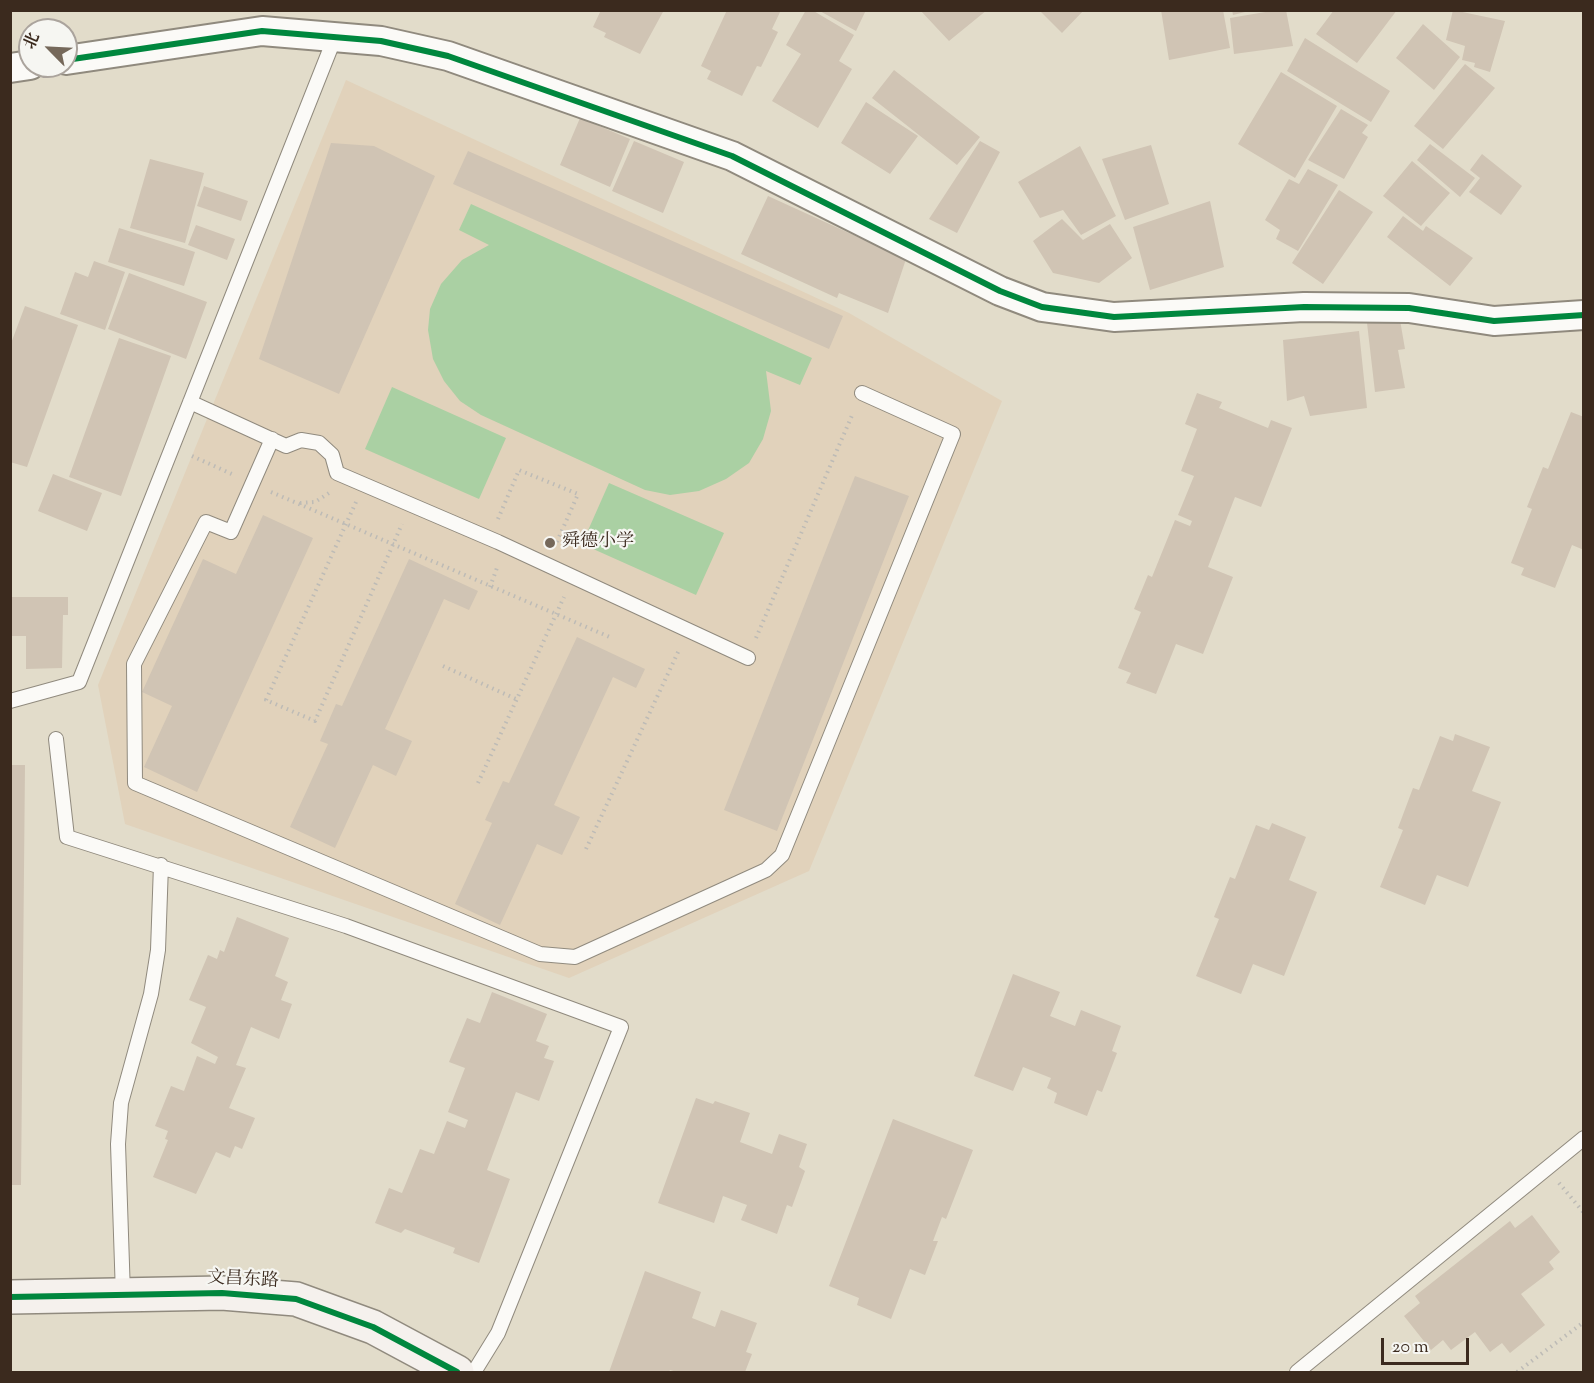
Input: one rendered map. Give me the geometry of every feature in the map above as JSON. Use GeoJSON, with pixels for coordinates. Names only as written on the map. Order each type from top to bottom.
{"type":"FeatureCollection","features":[{"type":"Feature","properties":{"kind":"street"},"geometry":{"type":"LineString","coordinates":[[78,58],[262,31],[381,41],[448,56],[732,156],[1000,291],[1042,307],[1114,317],[1304,307],[1409,308],[1494,321],[1584,315]]}},
{"type":"Feature","properties":{"kind":"street","name":"文昌东路"},"geometry":{"type":"LineString","coordinates":[[10,1297],[222,1293],[296,1299],[374,1327],[457,1372]]}},
{"type":"Feature","properties":{"kind":"lane"},"geometry":{"type":"LineString","coordinates":[[10,701],[79,682],[335,37]]}},
{"type":"Feature","properties":{"kind":"lane"},"geometry":{"type":"LineString","coordinates":[[272,440],[231,532],[206,522],[134,664],[135,783],[540,954],[574,957],[766,870],[782,855],[953,434],[862,393]]}},
{"type":"Feature","properties":{"kind":"lane"},"geometry":{"type":"LineString","coordinates":[[189,402],[286,446],[301,440],[319,443],[332,455],[337,473],[547,564],[748,658]]}},
{"type":"Feature","properties":{"kind":"lane"},"geometry":{"type":"LineString","coordinates":[[56,739],[67,837],[161,865],[346,926],[621,1027],[498,1333],[474,1372]]}},
{"type":"Feature","properties":{"kind":"lane"},"geometry":{"type":"LineString","coordinates":[[123,1295],[118,1144],[121,1103],[151,994],[158,950],[161,865]]}},
{"type":"Feature","properties":{"kind":"lane"},"geometry":{"type":"LineString","coordinates":[[1297,1372],[1584,1138]]}},
{"type":"Feature","properties":{"kind":"path"},"geometry":{"type":"LineString","coordinates":[[748,658],[862,393]]}},
{"type":"Feature","properties":{"kind":"path"},"geometry":{"type":"LineString","coordinates":[[172,447],[296,503],[612,638]]}},
{"type":"Feature","properties":{"kind":"path"},"geometry":{"type":"LineString","coordinates":[[490,587],[500,560],[495,525],[519,470],[578,494],[547,564]]}},
{"type":"Feature","properties":{"kind":"path"},"geometry":{"type":"LineString","coordinates":[[278,490],[296,503],[315,502],[327,496],[334,485],[337,473]]}},
{"type":"Feature","properties":{"kind":"path"},"geometry":{"type":"LineString","coordinates":[[364,485],[267,700],[315,721],[411,505]]}},
{"type":"Feature","properties":{"kind":"path"},"geometry":{"type":"LineString","coordinates":[[478,783],[574,577]]}},
{"type":"Feature","properties":{"kind":"path"},"geometry":{"type":"LineString","coordinates":[[586,849],[688,630]]}},
{"type":"Feature","properties":{"kind":"path"},"geometry":{"type":"LineString","coordinates":[[443,666],[516,699]]}},
{"type":"Feature","properties":{"kind":"path"},"geometry":{"type":"LineString","coordinates":[[1547,1168],[1584,1213]]}},
{"type":"Feature","properties":{"kind":"path"},"geometry":{"type":"LineString","coordinates":[[1517,1372],[1584,1322]]}},
{"type":"Feature","properties":{"kind":"shaded area","name":"舜德小学"},"geometry":{"type":"Polygon","coordinates":[[[346,80],[849,313],[1002,401],[809,871],[569,978],[125,824],[98,685],[346,80]]]}},
{"type":"Feature","properties":{"kind":"green space"},"geometry":{"type":"Polygon","coordinates":[[[471,204],[812,358],[800,385],[766,371],[771,411],[763,439],[749,463],[726,479],[699,491],[670,495],[645,490],[481,415],[460,401],[444,381],[433,359],[428,330],[430,309],[441,284],[462,260],[489,245],[459,230],[471,204]]]}},
{"type":"Feature","properties":{"kind":"green space"},"geometry":{"type":"Polygon","coordinates":[[[392,387],[506,438],[479,499],[365,449],[392,387]]]}},
{"type":"Feature","properties":{"kind":"green space"},"geometry":{"type":"Polygon","coordinates":[[[609,483],[724,533],[696,595],[582,544],[609,483]]]}},
{"type":"Feature","properties":{"kind":"building"},"geometry":{"type":"Polygon","coordinates":[[[601,10],[664,10],[640,54],[604,37],[606,33],[593,27],[601,10]]]}},
{"type":"Feature","properties":{"kind":"building"},"geometry":{"type":"Polygon","coordinates":[[[727,10],[781,10],[772,29],[778,32],[761,67],[757,66],[742,96],[707,79],[711,71],[701,66],[727,10]]]}},
{"type":"Feature","properties":{"kind":"building"},"geometry":{"type":"Polygon","coordinates":[[[806,10],[812,10],[854,35],[839,61],[852,69],[818,128],[772,101],[801,54],[786,45],[806,10]]]}},
{"type":"Feature","properties":{"kind":"building"},"geometry":{"type":"Polygon","coordinates":[[[818,10],[866,10],[856,31],[818,10]]]}},
{"type":"Feature","properties":{"kind":"building"},"geometry":{"type":"Polygon","coordinates":[[[920,10],[987,10],[949,41],[920,10]]]}},
{"type":"Feature","properties":{"kind":"building"},"geometry":{"type":"Polygon","coordinates":[[[1039,10],[1084,10],[1062,33],[1039,10]]]}},
{"type":"Feature","properties":{"kind":"building"},"geometry":{"type":"Polygon","coordinates":[[[1161,10],[1223,10],[1230,48],[1169,60],[1161,10]]]}},
{"type":"Feature","properties":{"kind":"building"},"geometry":{"type":"Polygon","coordinates":[[[1232,10],[1249,10],[1249,11],[1233,15],[1232,10]]]}},
{"type":"Feature","properties":{"kind":"building"},"geometry":{"type":"Polygon","coordinates":[[[1286,10],[1293,46],[1234,54],[1230,18],[1286,10]]]}},
{"type":"Feature","properties":{"kind":"building"},"geometry":{"type":"Polygon","coordinates":[[[1334,10],[1397,10],[1357,63],[1316,34],[1334,10]]]}},
{"type":"Feature","properties":{"kind":"building"},"geometry":{"type":"Polygon","coordinates":[[[1453,10],[1505,21],[1490,72],[1474,67],[1475,63],[1462,60],[1465,46],[1446,40],[1453,10]]]}},
{"type":"Feature","properties":{"kind":"building"},"geometry":{"type":"Polygon","coordinates":[[[1423,24],[1460,57],[1434,90],[1396,58],[1423,24]]]}},
{"type":"Feature","properties":{"kind":"building"},"geometry":{"type":"Polygon","coordinates":[[[1305,38],[1390,91],[1371,122],[1287,71],[1305,38]]]}},
{"type":"Feature","properties":{"kind":"building"},"geometry":{"type":"Polygon","coordinates":[[[1465,64],[1495,88],[1443,149],[1414,126],[1465,64]]]}},
{"type":"Feature","properties":{"kind":"building"},"geometry":{"type":"Polygon","coordinates":[[[894,70],[980,137],[957,165],[872,98],[894,70]]]}},
{"type":"Feature","properties":{"kind":"building"},"geometry":{"type":"Polygon","coordinates":[[[1281,72],[1337,106],[1295,178],[1238,144],[1281,72]]]}},
{"type":"Feature","properties":{"kind":"building"},"geometry":{"type":"Polygon","coordinates":[[[866,102],[918,136],[890,174],[841,143],[866,102]]]}},
{"type":"Feature","properties":{"kind":"building"},"geometry":{"type":"Polygon","coordinates":[[[1341,109],[1368,125],[1362,133],[1368,137],[1344,179],[1308,160],[1341,109]]]}},
{"type":"Feature","properties":{"kind":"building"},"geometry":{"type":"Polygon","coordinates":[[[580,118],[630,139],[610,187],[560,165],[580,118]]]}},
{"type":"Feature","properties":{"kind":"building"},"geometry":{"type":"Polygon","coordinates":[[[634,141],[684,162],[663,213],[612,191],[634,141]]]}},
{"type":"Feature","properties":{"kind":"building"},"geometry":{"type":"Polygon","coordinates":[[[980,141],[1000,152],[957,233],[929,219],[980,141]]]}},
{"type":"Feature","properties":{"kind":"building"},"geometry":{"type":"Polygon","coordinates":[[[331,143],[374,146],[435,176],[339,394],[259,359],[331,143]]]}},
{"type":"Feature","properties":{"kind":"building"},"geometry":{"type":"Polygon","coordinates":[[[1430,144],[1475,178],[1460,197],[1417,160],[1430,144]]]}},
{"type":"Feature","properties":{"kind":"building"},"geometry":{"type":"Polygon","coordinates":[[[1151,145],[1169,204],[1125,220],[1102,159],[1151,145]]]}},
{"type":"Feature","properties":{"kind":"building"},"geometry":{"type":"Polygon","coordinates":[[[1080,146],[1116,216],[1081,235],[1063,210],[1040,218],[1018,182],[1080,146]]]}},
{"type":"Feature","properties":{"kind":"building"},"geometry":{"type":"Polygon","coordinates":[[[468,151],[843,316],[829,349],[453,184],[468,151]]]}},
{"type":"Feature","properties":{"kind":"building"},"geometry":{"type":"Polygon","coordinates":[[[1482,154],[1522,186],[1501,215],[1469,192],[1480,178],[1470,170],[1482,154]]]}},
{"type":"Feature","properties":{"kind":"building"},"geometry":{"type":"Polygon","coordinates":[[[150,159],[204,173],[185,243],[130,228],[150,159]]]}},
{"type":"Feature","properties":{"kind":"building"},"geometry":{"type":"Polygon","coordinates":[[[1412,161],[1450,193],[1421,226],[1383,196],[1412,161]]]}},
{"type":"Feature","properties":{"kind":"building"},"geometry":{"type":"Polygon","coordinates":[[[1308,169],[1338,185],[1298,251],[1276,239],[1280,230],[1265,220],[1289,179],[1299,184],[1308,169]]]}},
{"type":"Feature","properties":{"kind":"building"},"geometry":{"type":"Polygon","coordinates":[[[204,186],[248,201],[241,221],[197,206],[204,186]]]}},
{"type":"Feature","properties":{"kind":"building"},"geometry":{"type":"Polygon","coordinates":[[[1339,190],[1373,212],[1323,284],[1292,263],[1339,190]]]}},
{"type":"Feature","properties":{"kind":"building"},"geometry":{"type":"Polygon","coordinates":[[[768,196],[906,259],[888,313],[839,293],[837,298],[741,254],[768,196]]]}},
{"type":"Feature","properties":{"kind":"building"},"geometry":{"type":"Polygon","coordinates":[[[1210,201],[1224,267],[1150,290],[1133,227],[1210,201]]]}},
{"type":"Feature","properties":{"kind":"building"},"geometry":{"type":"Polygon","coordinates":[[[1403,216],[1423,231],[1426,226],[1473,258],[1450,286],[1387,237],[1403,216]]]}},
{"type":"Feature","properties":{"kind":"building"},"geometry":{"type":"Polygon","coordinates":[[[1062,219],[1083,240],[1110,224],[1132,258],[1099,283],[1053,273],[1033,241],[1062,219]]]}},
{"type":"Feature","properties":{"kind":"building"},"geometry":{"type":"Polygon","coordinates":[[[196,225],[235,239],[227,260],[188,245],[196,225]]]}},
{"type":"Feature","properties":{"kind":"building"},"geometry":{"type":"Polygon","coordinates":[[[119,228],[195,252],[184,286],[108,262],[119,228]]]}},
{"type":"Feature","properties":{"kind":"building"},"geometry":{"type":"Polygon","coordinates":[[[94,261],[125,272],[105,330],[60,314],[75,272],[88,277],[94,261]]]}},
{"type":"Feature","properties":{"kind":"building"},"geometry":{"type":"Polygon","coordinates":[[[129,273],[207,302],[186,359],[108,329],[129,273]]]}},
{"type":"Feature","properties":{"kind":"building"},"geometry":{"type":"Polygon","coordinates":[[[25,306],[78,325],[27,467],[10,462],[10,346],[25,306]]]}},
{"type":"Feature","properties":{"kind":"building"},"geometry":{"type":"Polygon","coordinates":[[[1400,320],[1405,349],[1398,350],[1405,388],[1375,392],[1367,323],[1400,320]]]}},
{"type":"Feature","properties":{"kind":"building"},"geometry":{"type":"Polygon","coordinates":[[[1359,331],[1367,408],[1310,416],[1304,396],[1287,401],[1283,340],[1359,331]]]}},
{"type":"Feature","properties":{"kind":"building"},"geometry":{"type":"Polygon","coordinates":[[[119,338],[171,356],[121,496],[69,477],[119,338]]]}},
{"type":"Feature","properties":{"kind":"building"},"geometry":{"type":"Polygon","coordinates":[[[1197,393],[1222,402],[1219,408],[1268,428],[1271,420],[1292,428],[1261,507],[1235,497],[1208,567],[1233,577],[1203,654],[1176,644],[1156,694],[1126,683],[1131,673],[1118,668],[1141,612],[1134,609],[1148,575],[1152,577],[1175,520],[1190,526],[1192,521],[1178,515],[1194,476],[1181,471],[1197,429],[1185,424],[1197,393]]]}},
{"type":"Feature","properties":{"kind":"building"},"geometry":{"type":"Polygon","coordinates":[[[1571,412],[1584,417],[1584,550],[1572,545],[1555,588],[1521,575],[1524,568],[1511,563],[1532,509],[1527,507],[1543,467],[1548,469],[1571,412]]]}},
{"type":"Feature","properties":{"kind":"building"},"geometry":{"type":"Polygon","coordinates":[[[53,474],[102,493],[87,531],[38,511],[53,474]]]}},
{"type":"Feature","properties":{"kind":"building"},"geometry":{"type":"Polygon","coordinates":[[[855,476],[909,496],[777,831],[724,810],[855,476]]]}},
{"type":"Feature","properties":{"kind":"building"},"geometry":{"type":"Polygon","coordinates":[[[263,515],[313,538],[197,792],[144,767],[172,706],[142,692],[203,559],[236,574],[263,515]]]}},
{"type":"Feature","properties":{"kind":"building"},"geometry":{"type":"Polygon","coordinates":[[[409,559],[478,591],[469,610],[444,599],[385,729],[412,741],[396,776],[373,765],[335,848],[290,827],[328,744],[320,741],[336,704],[342,706],[409,559]]]}},
{"type":"Feature","properties":{"kind":"building"},"geometry":{"type":"Polygon","coordinates":[[[10,597],[68,597],[68,615],[63,615],[62,668],[26,669],[26,636],[10,636],[10,597]]]}},
{"type":"Feature","properties":{"kind":"building"},"geometry":{"type":"Polygon","coordinates":[[[577,637],[645,669],[636,688],[613,677],[554,805],[580,817],[562,855],[537,844],[500,925],[455,904],[492,823],[485,820],[503,781],[509,783],[577,637]]]}},
{"type":"Feature","properties":{"kind":"building"},"geometry":{"type":"Polygon","coordinates":[[[1455,734],[1490,747],[1472,791],[1501,802],[1468,887],[1437,875],[1425,905],[1380,887],[1403,830],[1398,828],[1413,788],[1419,790],[1440,736],[1453,741],[1455,734]]]}},
{"type":"Feature","properties":{"kind":"building"},"geometry":{"type":"Polygon","coordinates":[[[10,765],[25,765],[21,1185],[10,1185],[10,765]]]}},
{"type":"Feature","properties":{"kind":"building"},"geometry":{"type":"Polygon","coordinates":[[[1272,823],[1306,837],[1289,880],[1317,892],[1284,976],[1253,964],[1241,994],[1196,976],[1219,919],[1214,917],[1230,877],[1235,879],[1256,825],[1269,830],[1272,823]]]}},
{"type":"Feature","properties":{"kind":"building"},"geometry":{"type":"Polygon","coordinates":[[[237,917],[289,938],[275,976],[288,982],[281,1000],[292,1004],[279,1039],[251,1027],[236,1065],[246,1068],[229,1108],[255,1118],[242,1149],[235,1146],[230,1158],[216,1152],[196,1194],[153,1177],[168,1140],[165,1139],[168,1131],[155,1126],[171,1086],[184,1091],[197,1056],[215,1064],[218,1057],[191,1043],[206,1007],[189,1000],[208,955],[217,959],[220,950],[224,952],[237,917]]]}},
{"type":"Feature","properties":{"kind":"building"},"geometry":{"type":"Polygon","coordinates":[[[1013,974],[1060,992],[1050,1016],[1075,1026],[1081,1010],[1121,1026],[1112,1051],[1117,1053],[1102,1092],[1097,1090],[1087,1116],[1054,1103],[1057,1093],[1047,1088],[1051,1078],[1023,1067],[1013,1091],[974,1076],[1013,974]]]}},
{"type":"Feature","properties":{"kind":"building"},"geometry":{"type":"Polygon","coordinates":[[[492,992],[547,1014],[536,1041],[549,1046],[544,1058],[554,1061],[539,1101],[516,1092],[487,1170],[510,1179],[479,1263],[453,1253],[455,1248],[405,1229],[401,1233],[375,1223],[389,1188],[402,1193],[420,1149],[434,1154],[447,1121],[465,1128],[468,1120],[448,1112],[465,1068],[449,1062],[467,1018],[480,1023],[492,992]]]}},
{"type":"Feature","properties":{"kind":"building"},"geometry":{"type":"Polygon","coordinates":[[[696,1098],[713,1104],[715,1101],[750,1113],[740,1142],[772,1154],[779,1134],[807,1144],[799,1167],[805,1171],[792,1207],[787,1205],[777,1234],[741,1220],[747,1205],[723,1196],[714,1223],[658,1203],[696,1098]]]}},
{"type":"Feature","properties":{"kind":"building"},"geometry":{"type":"Polygon","coordinates":[[[893,1119],[973,1150],[946,1219],[942,1217],[933,1241],[938,1241],[925,1275],[910,1269],[891,1319],[857,1305],[859,1298],[829,1286],[893,1119]]]}},
{"type":"Feature","properties":{"kind":"building"},"geometry":{"type":"Polygon","coordinates":[[[1532,1215],[1560,1252],[1549,1262],[1554,1269],[1521,1294],[1545,1325],[1510,1353],[1502,1343],[1490,1352],[1475,1332],[1451,1350],[1443,1340],[1431,1350],[1404,1316],[1420,1303],[1415,1296],[1510,1221],[1515,1228],[1532,1215]]]}},
{"type":"Feature","properties":{"kind":"building"},"geometry":{"type":"Polygon","coordinates":[[[645,1271],[701,1292],[692,1318],[715,1327],[721,1310],[757,1323],[746,1352],[752,1354],[745,1372],[677,1372],[670,1370],[669,1372],[609,1372],[645,1271]]]}},
{"type":"Feature","properties":{"kind":"cycle path"},"geometry":{"type":"LineString","coordinates":[[78,58],[262,31],[381,41],[448,56],[732,156],[1000,291],[1042,307],[1114,317],[1304,307],[1409,308],[1494,321],[1584,315]]}},
{"type":"Feature","properties":{"kind":"cycle path"},"geometry":{"type":"LineString","coordinates":[[10,1297],[222,1293],[296,1299],[373,1327],[457,1372]]}},
{"type":"Feature","properties":{"kind":"place","name":"舜德小学"},"geometry":{"type":"Point","coordinates":[550,543]}}]}
